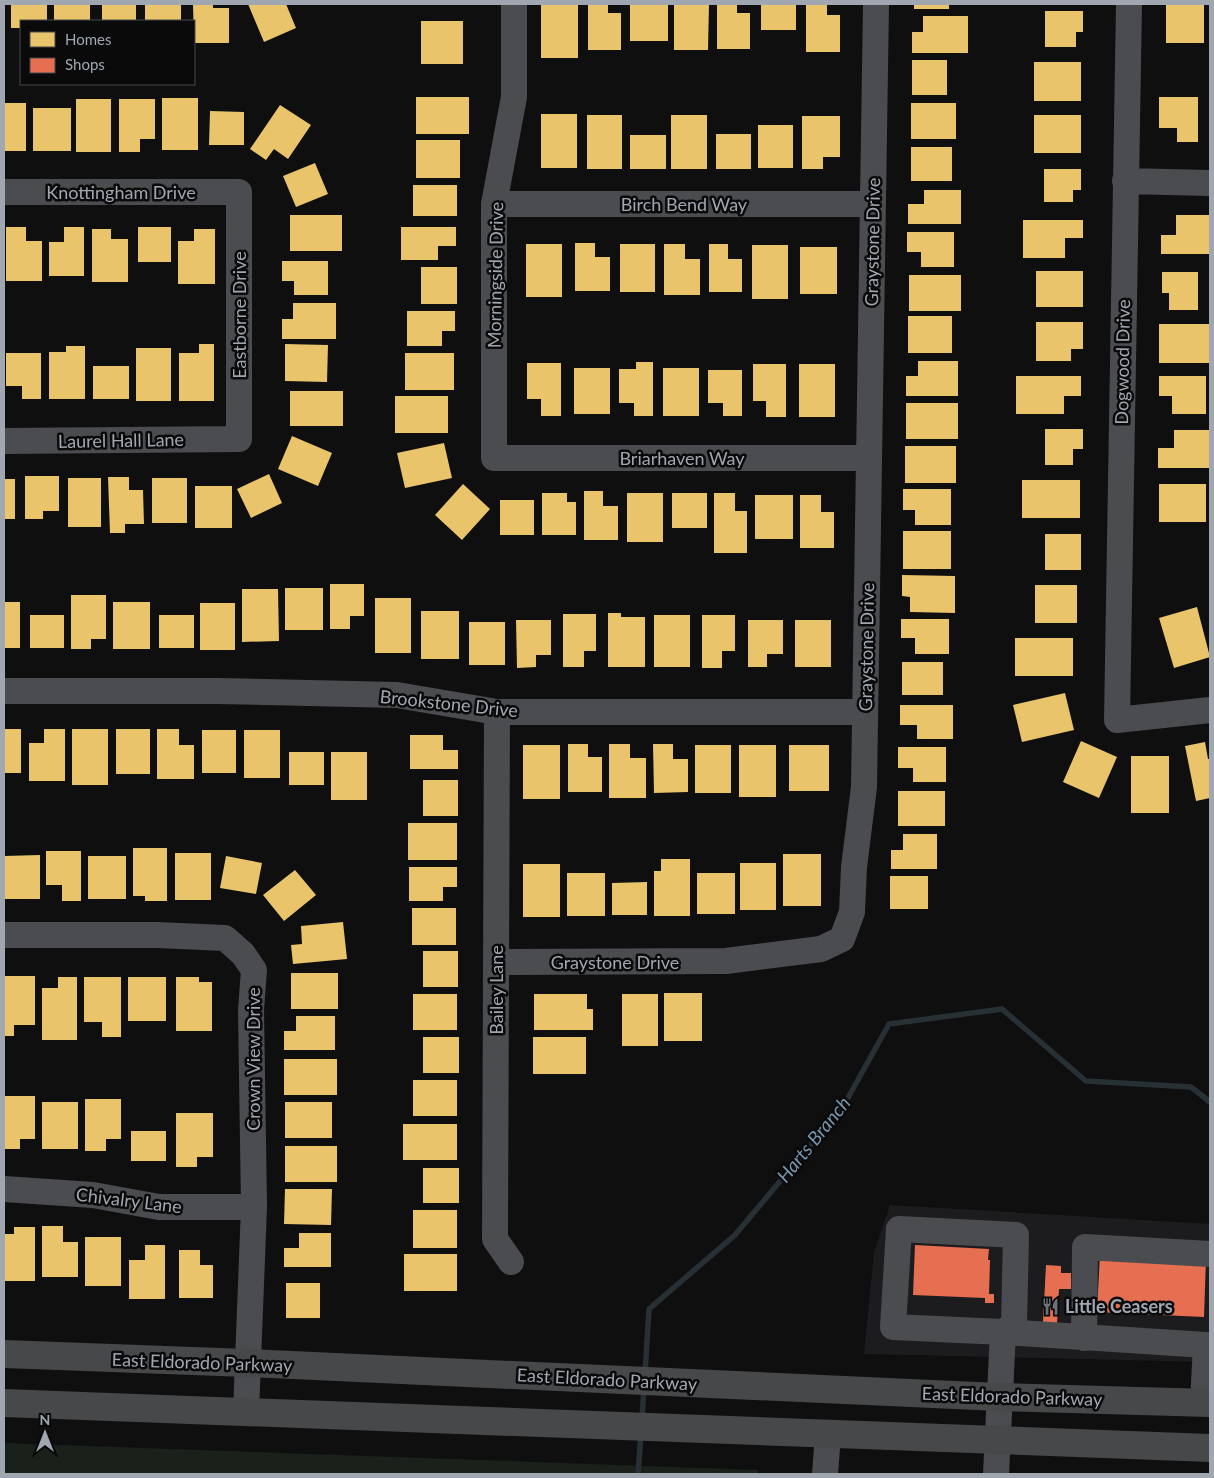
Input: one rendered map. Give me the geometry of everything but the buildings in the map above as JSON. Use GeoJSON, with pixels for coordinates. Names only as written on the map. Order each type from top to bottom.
{"type":"FeatureCollection","features":[{"type":"Feature","properties":{"kind":"main road","name":"East Eldorado Parkway"},"geometry":{"type":"LineString","coordinates":[[4,1354],[1000,1397],[1207,1402]]}},
{"type":"Feature","properties":{"kind":"main road"},"geometry":{"type":"LineString","coordinates":[[4,1403],[1210,1448]]}},
{"type":"Feature","properties":{"kind":"street","name":"Morningside Drive"},"geometry":{"type":"LineString","coordinates":[[494,458],[494,204],[514,97],[514,4]]}},
{"type":"Feature","properties":{"kind":"street","name":"Graystone Drive"},"geometry":{"type":"LineString","coordinates":[[496,962],[726,961],[820,950],[842,940],[852,912],[854,867],[864,787],[876,4]]}},
{"type":"Feature","properties":{"kind":"street","name":"Dogwood Drive"},"geometry":{"type":"LineString","coordinates":[[1129,4],[1117,720],[1210,710]]}},
{"type":"Feature","properties":{"kind":"street"},"geometry":{"type":"LineString","coordinates":[[1125,181],[1210,183]]}},
{"type":"Feature","properties":{"kind":"street","name":"Knottingham Drive"},"geometry":{"type":"LineString","coordinates":[[4,192],[239,192]]}},
{"type":"Feature","properties":{"kind":"street","name":"Eastborne Drive"},"geometry":{"type":"LineString","coordinates":[[239,192],[239,438]]}},
{"type":"Feature","properties":{"kind":"street","name":"Birch Bend Way"},"geometry":{"type":"LineString","coordinates":[[494,204],[873,204]]}},
{"type":"Feature","properties":{"kind":"street","name":"Laurel Hall Lane"},"geometry":{"type":"LineString","coordinates":[[4,441],[239,438]]}},
{"type":"Feature","properties":{"kind":"street","name":"Briarhaven Way"},"geometry":{"type":"LineString","coordinates":[[494,458],[869,458]]}},
{"type":"Feature","properties":{"kind":"street","name":"Brookstone Drive"},"geometry":{"type":"LineString","coordinates":[[4,691],[217,691],[397,695],[497,712],[865,712]]}},
{"type":"Feature","properties":{"kind":"street","name":"Bailey Lane"},"geometry":{"type":"LineString","coordinates":[[497,712],[494,1239],[511,1262]]}},
{"type":"Feature","properties":{"kind":"street","name":"Crown View Drive"},"geometry":{"type":"LineString","coordinates":[[4,935],[157,935],[225,938],[243,954],[254,970],[251,1010],[254,1207],[246,1412]]}},
{"type":"Feature","properties":{"kind":"street","name":"Chivalry Lane"},"geometry":{"type":"LineString","coordinates":[[4,1189],[93,1195],[159,1207],[254,1207]]}},
{"type":"Feature","properties":{"kind":"street"},"geometry":{"type":"LineString","coordinates":[[1003,1332],[1014,1325],[1016,1234],[900,1229],[893,1328],[1003,1332],[1208,1345],[1207,1402]]}},
{"type":"Feature","properties":{"kind":"street"},"geometry":{"type":"LineString","coordinates":[[1084,1338],[1085,1247],[1210,1254]]}},
{"type":"Feature","properties":{"kind":"street"},"geometry":{"type":"LineString","coordinates":[[996,1474],[1003,1332]]}},
{"type":"Feature","properties":{"kind":"street"},"geometry":{"type":"LineString","coordinates":[[825,1474],[828,1435]]}},
{"type":"Feature","properties":{"kind":"shaded area"},"geometry":{"type":"Polygon","coordinates":[[[890,1205],[1210,1224],[1210,1362],[864,1354],[874,1252],[890,1205]]]}},
{"type":"Feature","properties":{"kind":"shaded area"},"geometry":{"type":"Polygon","coordinates":[[[4,1443],[758,1470],[758,1474],[4,1474],[4,1443]]]}},
{"type":"Feature","properties":{"kind":"waterway","name":"Harts Branch"},"geometry":{"type":"LineString","coordinates":[[645,1374],[649,1309],[735,1235],[844,1105],[889,1024],[1002,1009],[1086,1081],[1191,1087],[1210,1102]]}},
{"type":"Feature","properties":{"kind":"waterway","name":"Harts Branch"},"geometry":{"type":"LineString","coordinates":[[642,1419],[644,1388]]}},
{"type":"Feature","properties":{"kind":"waterway","name":"Harts Branch"},"geometry":{"type":"LineString","coordinates":[[638,1474],[641,1433]]}},
{"type":"Feature","properties":{"kind":"place","name":"Little Ceasers"},"geometry":{"type":"Point","coordinates":[1051,1306]}}]}
